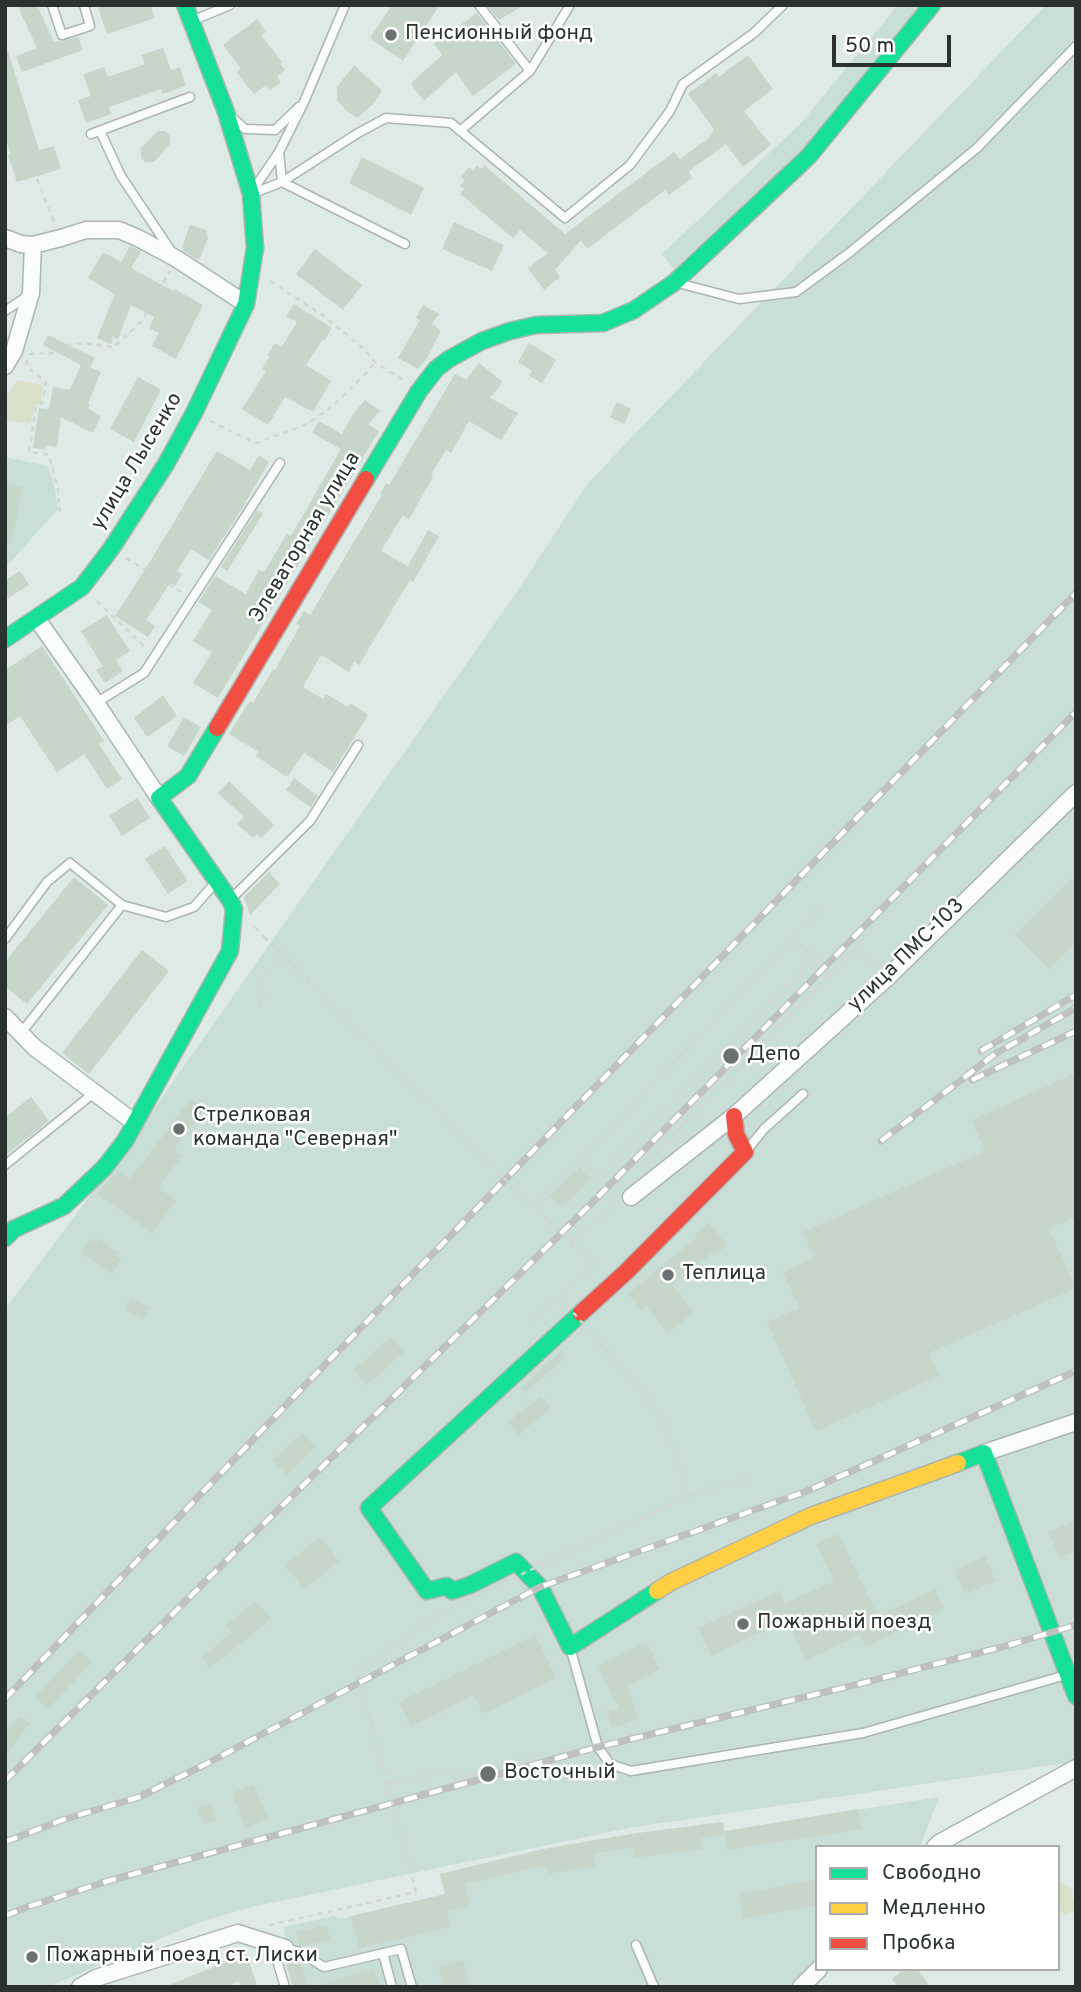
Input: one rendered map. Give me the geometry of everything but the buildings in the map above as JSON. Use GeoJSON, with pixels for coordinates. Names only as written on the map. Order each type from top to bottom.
{"type":"FeatureCollection","features":[{"type":"Feature","properties":{"kind":"street","name":"Элеваторная улица"},"geometry":{"type":"LineString","coordinates":[[159,798],[188,776],[419,391],[436,369],[482,341],[510,331],[536,325],[603,323],[634,310],[675,282],[809,156],[932,5]]}},
{"type":"Feature","properties":{"kind":"street","name":"улица Лысенко"},"geometry":{"type":"LineString","coordinates":[[5,639],[82,587],[111,549],[166,464],[194,413],[246,304],[255,248],[251,194],[226,112],[188,13]]}},
{"type":"Feature","properties":{"kind":"street"},"geometry":{"type":"LineString","coordinates":[[5,237],[21,244],[33,245],[86,230],[119,230],[177,259],[246,304]]}},
{"type":"Feature","properties":{"kind":"street"},"geometry":{"type":"LineString","coordinates":[[5,366],[14,351],[31,293],[33,245]]}},
{"type":"Feature","properties":{"kind":"street"},"geometry":{"type":"LineString","coordinates":[[5,1238],[14,1229],[64,1206],[104,1168],[125,1141],[230,951],[234,909],[37,619]]}},
{"type":"Feature","properties":{"kind":"street","name":"улица ПМС-103"},"geometry":{"type":"LineString","coordinates":[[625,1194],[734,1116],[889,976],[1076,793]]}},
{"type":"Feature","properties":{"kind":"street"},"geometry":{"type":"LineString","coordinates":[[5,1017],[34,1046],[135,1123]]}},
{"type":"Feature","properties":{"kind":"street"},"geometry":{"type":"LineString","coordinates":[[734,1116],[736,1134],[745,1152],[626,1272],[369,1508],[427,1591],[447,1586],[452,1591],[470,1586],[516,1562],[540,1587],[570,1647],[671,1582],[799,1522],[1076,1422]]}},
{"type":"Feature","properties":{"kind":"street"},"geometry":{"type":"LineString","coordinates":[[984,1453],[1076,1696]]}},
{"type":"Feature","properties":{"kind":"street"},"geometry":{"type":"LineString","coordinates":[[937,1845],[1076,1768]]}},
{"type":"Feature","properties":{"kind":"street"},"geometry":{"type":"LineString","coordinates":[[80,1987],[96,1979],[238,1933],[278,1946]]}},
{"type":"Feature","properties":{"kind":"street"},"geometry":{"type":"LineString","coordinates":[[802,1987],[817,1971]]}},
{"type":"Feature","properties":{"kind":"lane"},"geometry":{"type":"LineString","coordinates":[[52,5],[62,35],[90,26],[83,5]]}},
{"type":"Feature","properties":{"kind":"lane"},"geometry":{"type":"LineString","coordinates":[[188,13],[230,5]]}},
{"type":"Feature","properties":{"kind":"lane"},"geometry":{"type":"LineString","coordinates":[[251,194],[279,152],[304,102],[345,5]]}},
{"type":"Feature","properties":{"kind":"lane"},"geometry":{"type":"LineString","coordinates":[[480,5],[530,71]]}},
{"type":"Feature","properties":{"kind":"lane"},"geometry":{"type":"LineString","coordinates":[[460,131],[530,71],[570,5]]}},
{"type":"Feature","properties":{"kind":"lane"},"geometry":{"type":"LineString","coordinates":[[251,194],[282,182],[386,118],[451,123],[565,218],[630,165],[670,111],[683,84],[754,33],[783,5]]}},
{"type":"Feature","properties":{"kind":"lane"},"geometry":{"type":"LineString","coordinates":[[675,282],[739,299],[796,292],[849,253],[977,148],[1076,46]]}},
{"type":"Feature","properties":{"kind":"lane"},"geometry":{"type":"LineString","coordinates":[[177,259],[95,132],[190,97]]}},
{"type":"Feature","properties":{"kind":"lane"},"geometry":{"type":"LineString","coordinates":[[226,112],[245,129],[275,130],[304,102]]}},
{"type":"Feature","properties":{"kind":"lane"},"geometry":{"type":"LineString","coordinates":[[279,152],[282,182]]}},
{"type":"Feature","properties":{"kind":"lane"},"geometry":{"type":"LineString","coordinates":[[282,182],[405,244]]}},
{"type":"Feature","properties":{"kind":"lane"},"geometry":{"type":"LineString","coordinates":[[5,311],[31,293]]}},
{"type":"Feature","properties":{"kind":"lane"},"geometry":{"type":"LineString","coordinates":[[96,703],[144,673],[280,463]]}},
{"type":"Feature","properties":{"kind":"lane"},"geometry":{"type":"LineString","coordinates":[[230,900],[310,821],[358,746]]}},
{"type":"Feature","properties":{"kind":"lane"},"geometry":{"type":"LineString","coordinates":[[5,939],[47,882],[70,863],[122,905],[166,917],[194,907],[217,881]]}},
{"type":"Feature","properties":{"kind":"lane"},"geometry":{"type":"LineString","coordinates":[[21,1033],[122,905]]}},
{"type":"Feature","properties":{"kind":"lane"},"geometry":{"type":"LineString","coordinates":[[5,1165],[95,1092]]}},
{"type":"Feature","properties":{"kind":"lane"},"geometry":{"type":"LineString","coordinates":[[745,1152],[764,1129],[803,1094]]}},
{"type":"Feature","properties":{"kind":"lane"},"geometry":{"type":"LineString","coordinates":[[570,1647],[598,1747],[610,1764],[631,1771],[863,1733],[1068,1674]]}},
{"type":"Feature","properties":{"kind":"lane"},"geometry":{"type":"LineString","coordinates":[[636,1945],[654,1987]]}},
{"type":"Feature","properties":{"kind":"lane"},"geometry":{"type":"LineString","coordinates":[[285,1987],[278,1946],[300,1952],[324,1967],[401,1949],[412,1987]]}},
{"type":"Feature","properties":{"kind":"lane"},"geometry":{"type":"LineString","coordinates":[[383,1953],[392,1987]]}},
{"type":"Feature","properties":{"kind":"path"},"geometry":{"type":"LineString","coordinates":[[37,179],[48,207]]}},
{"type":"Feature","properties":{"kind":"path"},"geometry":{"type":"LineString","coordinates":[[61,513],[49,455],[29,452],[36,406],[42,403],[46,382],[27,367],[26,354],[54,354],[68,345],[83,343],[114,347],[142,321],[177,259]]}},
{"type":"Feature","properties":{"kind":"path"},"geometry":{"type":"LineString","coordinates":[[252,269],[326,317],[363,348],[374,362],[419,391]]}},
{"type":"Feature","properties":{"kind":"path"},"geometry":{"type":"LineString","coordinates":[[194,413],[256,443],[305,425],[333,406],[374,362]]}},
{"type":"Feature","properties":{"kind":"path"},"geometry":{"type":"LineString","coordinates":[[111,549],[192,599]]}},
{"type":"Feature","properties":{"kind":"path"},"geometry":{"type":"LineString","coordinates":[[82,587],[155,656]]}},
{"type":"Feature","properties":{"kind":"path"},"geometry":{"type":"LineString","coordinates":[[532,1206],[581,1160],[822,907]]}},
{"type":"Feature","properties":{"kind":"path"},"geometry":{"type":"LineString","coordinates":[[255,927],[532,1206],[594,1263],[532,1320]]}},
{"type":"Feature","properties":{"kind":"path"},"geometry":{"type":"LineString","coordinates":[[581,1160],[597,1177],[814,959],[792,938]]}},
{"type":"Feature","properties":{"kind":"path"},"geometry":{"type":"LineString","coordinates":[[638,1171],[857,948],[889,976]]}},
{"type":"Feature","properties":{"kind":"path"},"geometry":{"type":"LineString","coordinates":[[259,1005],[267,994],[258,982],[283,956]]}},
{"type":"Feature","properties":{"kind":"path"},"geometry":{"type":"LineString","coordinates":[[571,1242],[614,1205],[609,1200],[625,1194]]}},
{"type":"Feature","properties":{"kind":"path"},"geometry":{"type":"LineString","coordinates":[[560,1297],[663,1416],[689,1495]]}},
{"type":"Feature","properties":{"kind":"path"},"geometry":{"type":"LineString","coordinates":[[238,1933],[416,1892],[357,1671],[444,1611],[689,1495],[753,1478]]}},
{"type":"Feature","properties":{"kind":"path"},"geometry":{"type":"LineString","coordinates":[[387,1783],[451,1771],[454,1779],[529,1758]]}},
{"type":"Feature","properties":{"kind":"shaded area"},"geometry":{"type":"Polygon","coordinates":[[[898,5],[920,5],[815,138],[674,269],[662,254],[801,123],[898,5]]]}},
{"type":"Feature","properties":{"kind":"shaded area"},"geometry":{"type":"Polygon","coordinates":[[[1046,5],[1076,5],[1076,1763],[629,1828],[256,1906],[200,1922],[48,1987],[5,1987],[5,1309],[139,1130],[516,593],[588,483],[1046,5]]]}},
{"type":"Feature","properties":{"kind":"shaded area"},"geometry":{"type":"Polygon","coordinates":[[[5,457],[48,466],[58,509],[5,568],[5,457]]]}},
{"type":"Feature","properties":{"kind":"shaded area"},"geometry":{"type":"Polygon","coordinates":[[[939,1797],[921,1845],[815,1845],[815,1964],[793,1987],[293,1987],[286,1965],[284,1927],[333,1916],[340,1919],[443,1895],[445,1894],[440,1874],[543,1849],[723,1822],[724,1831],[939,1797]]]}},
{"type":"Feature","properties":{"kind":"green space"},"geometry":{"type":"Polygon","coordinates":[[[17,380],[43,385],[41,402],[34,406],[31,424],[5,420],[5,397],[17,380]]]}},
{"type":"Feature","properties":{"kind":"green space"},"geometry":{"type":"Polygon","coordinates":[[[1060,1881],[1071,1888],[1076,1912],[1064,1915],[1060,1909],[1060,1881]]]}},
{"type":"Feature","properties":{"kind":"railway"},"geometry":{"type":"LineString","coordinates":[[5,1699],[310,1380],[1076,593]]}},
{"type":"Feature","properties":{"kind":"railway"},"geometry":{"type":"LineString","coordinates":[[5,1781],[590,1205],[1076,712]]}},
{"type":"Feature","properties":{"kind":"railway"},"geometry":{"type":"LineString","coordinates":[[981,1051],[1076,995]]}},
{"type":"Feature","properties":{"kind":"railway"},"geometry":{"type":"LineString","coordinates":[[881,1141],[995,1054],[1076,1008]]}},
{"type":"Feature","properties":{"kind":"railway"},"geometry":{"type":"LineString","coordinates":[[972,1080],[1076,1031]]}},
{"type":"Feature","properties":{"kind":"railway"},"geometry":{"type":"LineString","coordinates":[[5,1842],[62,1820],[139,1797],[540,1587],[807,1491],[1076,1371]]}},
{"type":"Feature","properties":{"kind":"railway"},"geometry":{"type":"LineString","coordinates":[[5,1916],[108,1881],[598,1747],[863,1683],[1076,1625]]}},
{"type":"Feature","properties":{"kind":"traffic: fast"},"geometry":{"type":"LineString","coordinates":[[5,639],[82,587],[111,549],[166,464],[194,413],[246,304],[255,248],[251,194],[226,112],[185,5]]}},
{"type":"Feature","properties":{"kind":"traffic: fast"},"geometry":{"type":"LineString","coordinates":[[366,479],[419,391],[436,369],[449,359],[482,341],[510,331],[536,325],[603,323],[634,310],[675,282],[809,156],[932,5]]}},
{"type":"Feature","properties":{"kind":"traffic: fast"},"geometry":{"type":"LineString","coordinates":[[5,1238],[14,1229],[64,1206],[104,1168],[125,1141],[230,951],[234,909],[230,900],[159,798],[188,776],[217,728]]}},
{"type":"Feature","properties":{"kind":"traffic: fast"},"geometry":{"type":"LineString","coordinates":[[581,1313],[369,1508],[427,1591],[447,1586],[452,1591],[516,1562],[540,1587],[570,1647],[657,1591]]}},
{"type":"Feature","properties":{"kind":"traffic: fast"},"geometry":{"type":"LineString","coordinates":[[958,1463],[984,1453],[1076,1696]]}},
{"type":"Feature","properties":{"kind":"traffic: slow"},"geometry":{"type":"LineString","coordinates":[[657,1591],[811,1516],[958,1463]]}},
{"type":"Feature","properties":{"kind":"traffic: jam"},"geometry":{"type":"LineString","coordinates":[[217,728],[366,479]]}},
{"type":"Feature","properties":{"kind":"traffic: jam"},"geometry":{"type":"LineString","coordinates":[[581,1313],[626,1272],[745,1152],[736,1134],[734,1116]]}},
{"type":"Feature","properties":{"kind":"place","name":"Пенсионный фонд"},"geometry":{"type":"Point","coordinates":[391,35]}},
{"type":"Feature","properties":{"kind":"place","name":"Депо"},"geometry":{"type":"Point","coordinates":[731,1056]}},
{"type":"Feature","properties":{"kind":"place","name":"Стрелковая команда \"Северная\""},"geometry":{"type":"Point","coordinates":[179,1129]}},
{"type":"Feature","properties":{"kind":"place","name":"Теплица"},"geometry":{"type":"Point","coordinates":[668,1275]}},
{"type":"Feature","properties":{"kind":"place","name":"Пожарный поезд"},"geometry":{"type":"Point","coordinates":[743,1624]}},
{"type":"Feature","properties":{"kind":"place","name":"Восточный"},"geometry":{"type":"Point","coordinates":[488,1774]}},
{"type":"Feature","properties":{"kind":"place","name":"Пожарный поезд ст. Лиски"},"geometry":{"type":"Point","coordinates":[32,1957]}}]}
